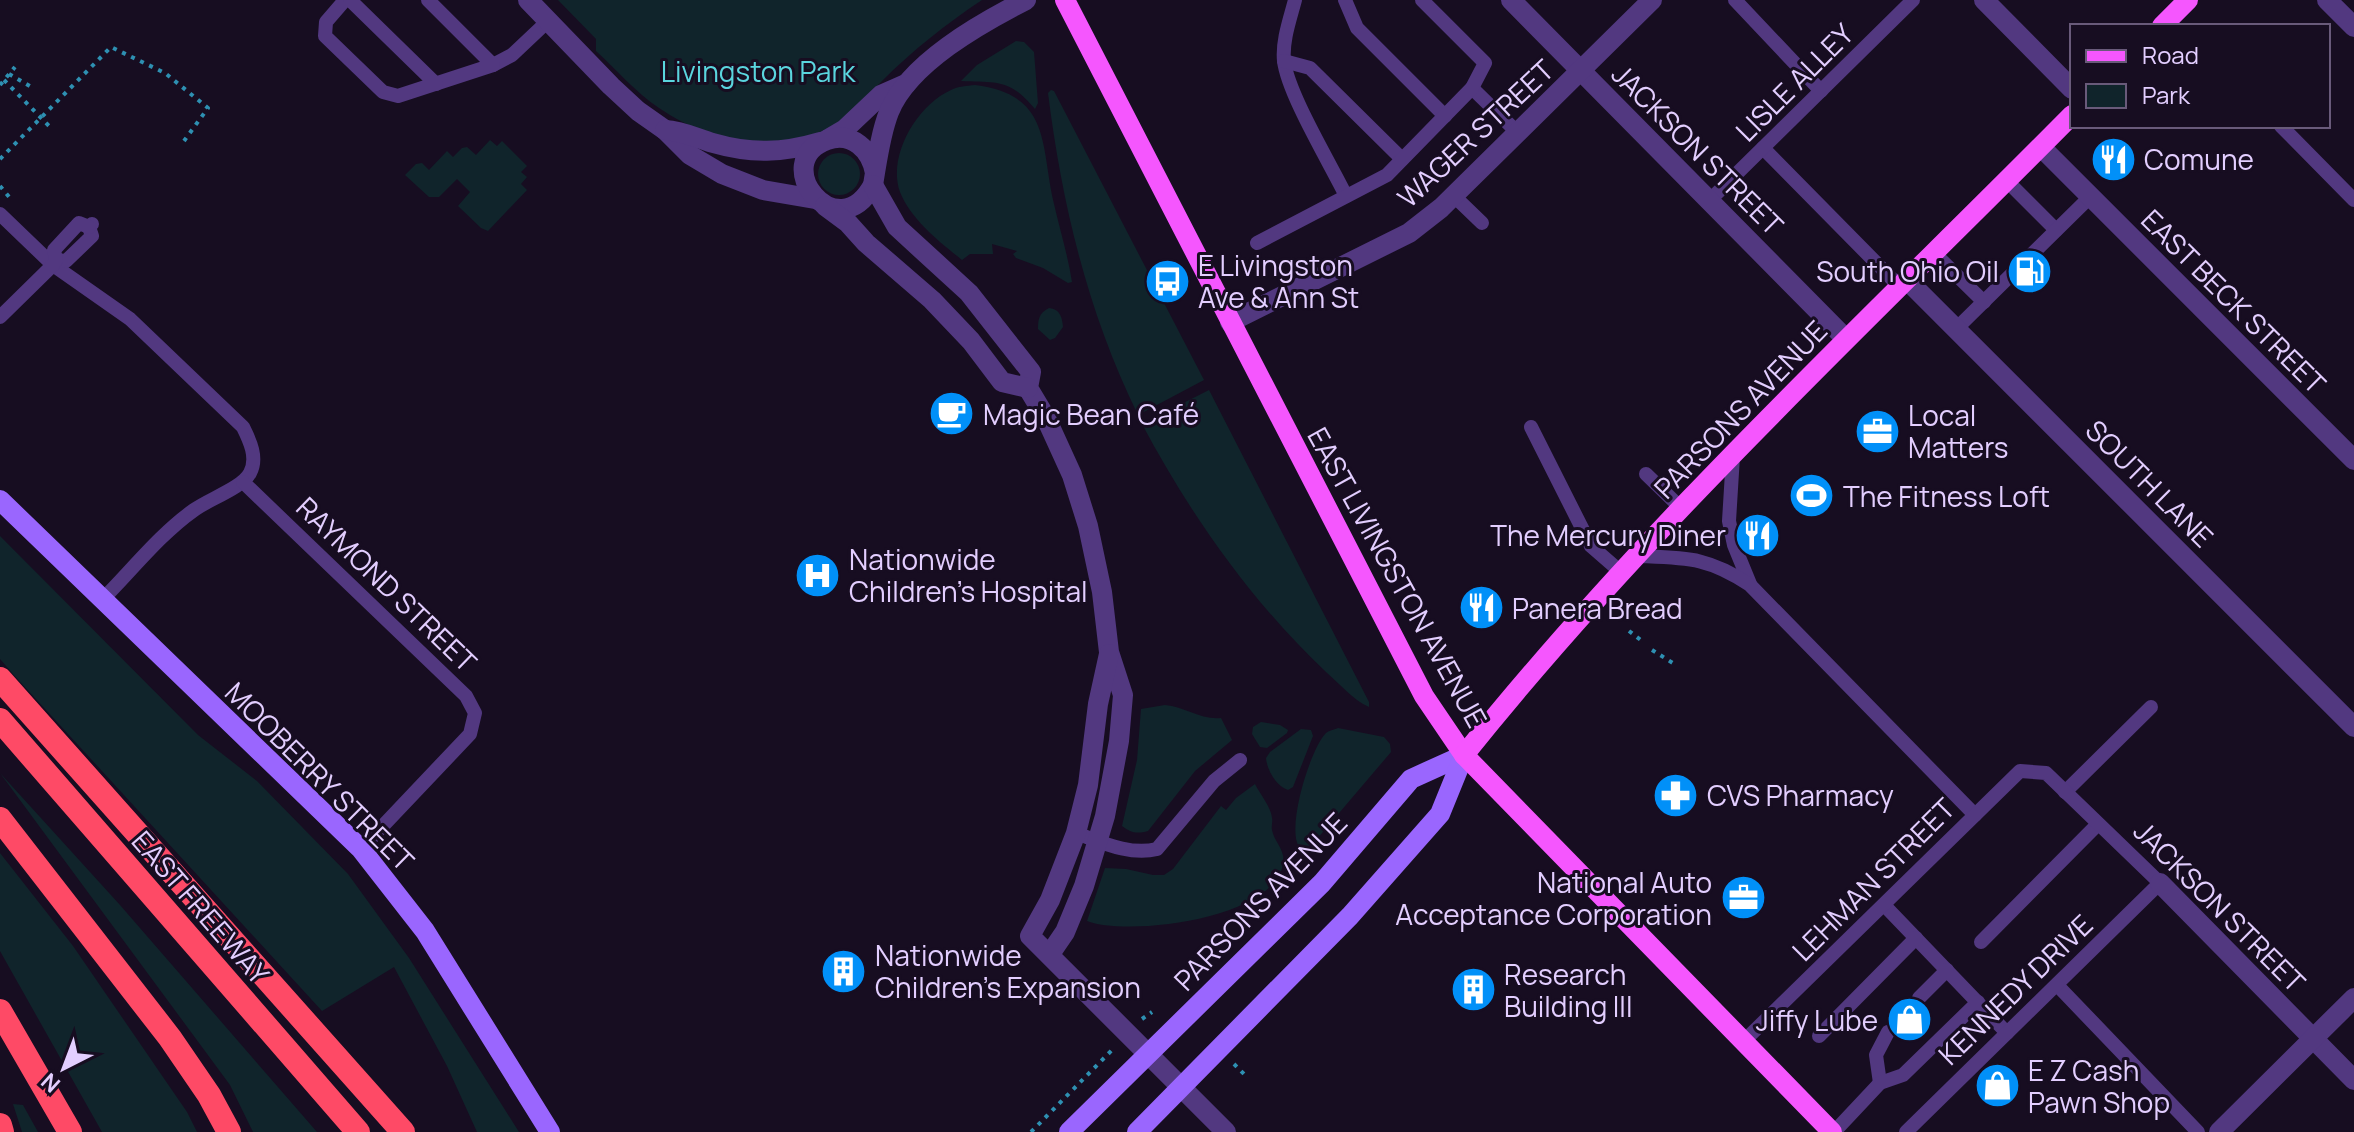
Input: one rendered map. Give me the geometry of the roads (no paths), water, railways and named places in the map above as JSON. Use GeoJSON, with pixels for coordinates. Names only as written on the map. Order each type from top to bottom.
{"type":"FeatureCollection","features":[{"type":"Feature","properties":{"kind":"highway"},"geometry":{"type":"LineString","coordinates":[[0,679],[403,1132]]}},
{"type":"Feature","properties":{"kind":"highway","name":"EAST FREEWAY"},"geometry":{"type":"LineString","coordinates":[[0,720],[358,1132]]}},
{"type":"Feature","properties":{"kind":"highway"},"geometry":{"type":"LineString","coordinates":[[0,819],[170,1038],[209,1095],[229,1132]]}},
{"type":"Feature","properties":{"kind":"highway"},"geometry":{"type":"LineString","coordinates":[[0,1011],[70,1132]]}},
{"type":"Feature","properties":{"kind":"highway"},"geometry":{"type":"LineString","coordinates":[[0,1125],[2,1132]]}},
{"type":"Feature","properties":{"kind":"main road","name":"EAST LIVINGSTON AVENUE"},"geometry":{"type":"LineString","coordinates":[[1065,0],[1424,696],[1464,755],[1833,1132]]}},
{"type":"Feature","properties":{"kind":"main road"},"geometry":{"type":"LineString","coordinates":[[2171,23],[2188,0]]}},
{"type":"Feature","properties":{"kind":"main road","name":"PARSONS AVENUE"},"geometry":{"type":"LineString","coordinates":[[1464,755],[1508,700],[1682,509],[1845,338],[2070,117]]}},
{"type":"Feature","properties":{"kind":"street"},"geometry":{"type":"LineString","coordinates":[[528,0],[620,95],[665,130],[690,155],[722,174],[763,190],[836,209],[853,206],[867,196],[890,111],[906,84]]}},
{"type":"Feature","properties":{"kind":"street"},"geometry":{"type":"LineString","coordinates":[[1026,0],[954,42],[906,84],[881,95],[845,129],[814,148],[804,168],[808,191],[932,300],[971,341],[1002,382],[1028,388]]}},
{"type":"Feature","properties":{"kind":"street","name":"JACKSON STREET"},"geometry":{"type":"LineString","coordinates":[[1511,0],[1845,338]]}},
{"type":"Feature","properties":{"kind":"street","name":"WAGER STREET"},"geometry":{"type":"LineString","coordinates":[[1230,322],[1409,233],[1454,196],[1652,0]]}},
{"type":"Feature","properties":{"kind":"street"},"geometry":{"type":"LineString","coordinates":[[1984,0],[2070,87]]}},
{"type":"Feature","properties":{"kind":"street"},"geometry":{"type":"LineString","coordinates":[[2327,0],[2354,27]]}},
{"type":"Feature","properties":{"kind":"street"},"geometry":{"type":"LineString","coordinates":[[665,130],[682,131],[712,143],[747,151],[773,152],[847,138],[858,143],[867,151],[874,179],[897,227],[969,293],[1031,372],[1028,388],[1046,418],[1072,475],[1088,526],[1102,592],[1109,652],[1123,695],[1119,741],[1098,841],[1070,920],[1050,954]]}},
{"type":"Feature","properties":{"kind":"street","name":"EAST BECK STREET"},"geometry":{"type":"LineString","coordinates":[[2041,147],[2354,460]]}},
{"type":"Feature","properties":{"kind":"street","name":"SOUTH LANE"},"geometry":{"type":"LineString","coordinates":[[1902,283],[1956,329],[2354,727]]}},
{"type":"Feature","properties":{"kind":"street","name":"MOOBERRY STREET"},"geometry":{"type":"LineString","coordinates":[[0,500],[361,849],[425,931],[550,1132]]}},
{"type":"Feature","properties":{"kind":"street"},"geometry":{"type":"LineString","coordinates":[[1109,652],[1098,704],[1088,785],[1076,833],[1050,900],[1030,936],[1226,1132]]}},
{"type":"Feature","properties":{"kind":"street","name":"PARSONS AVENUE"},"geometry":{"type":"LineString","coordinates":[[1069,1132],[1322,883],[1411,779],[1464,755]]}},
{"type":"Feature","properties":{"kind":"street","name":"PARSONS AVENUE"},"geometry":{"type":"LineString","coordinates":[[1137,1132],[1350,916],[1440,814],[1464,755]]}},
{"type":"Feature","properties":{"kind":"street","name":"JACKSON STREET"},"geometry":{"type":"LineString","coordinates":[[2160,883],[2354,1080]]}},
{"type":"Feature","properties":{"kind":"street"},"geometry":{"type":"LineString","coordinates":[[2219,1132],[2354,998]]}},
{"type":"Feature","properties":{"kind":"lane"},"geometry":{"type":"LineString","coordinates":[[436,84],[348,0],[326,22],[325,36],[383,92],[398,96],[436,84],[493,65],[512,55],[548,21]]}},
{"type":"Feature","properties":{"kind":"lane"},"geometry":{"type":"LineString","coordinates":[[428,0],[493,65]]}},
{"type":"Feature","properties":{"kind":"lane"},"geometry":{"type":"LineString","coordinates":[[1295,0],[1285,39],[1284,61],[1291,86],[1346,196]]}},
{"type":"Feature","properties":{"kind":"lane"},"geometry":{"type":"LineString","coordinates":[[1345,0],[1357,28],[1445,116]]}},
{"type":"Feature","properties":{"kind":"lane"},"geometry":{"type":"LineString","coordinates":[[1257,243],[1387,175],[1472,88],[1485,63],[1422,0]]}},
{"type":"Feature","properties":{"kind":"lane"},"geometry":{"type":"LineString","coordinates":[[1735,0],[1821,91]]}},
{"type":"Feature","properties":{"kind":"lane","name":"LISLE ALLEY"},"geometry":{"type":"LineString","coordinates":[[1710,200],[1913,0]]}},
{"type":"Feature","properties":{"kind":"lane"},"geometry":{"type":"LineString","coordinates":[[1284,61],[1310,68],[1402,159]]}},
{"type":"Feature","properties":{"kind":"lane"},"geometry":{"type":"LineString","coordinates":[[1472,88],[1518,133]]}},
{"type":"Feature","properties":{"kind":"lane"},"geometry":{"type":"LineString","coordinates":[[2283,128],[2354,200]]}},
{"type":"Feature","properties":{"kind":"lane"},"geometry":{"type":"LineString","coordinates":[[1763,148],[1902,283]]}},
{"type":"Feature","properties":{"kind":"lane"},"geometry":{"type":"LineString","coordinates":[[2006,180],[2056,230]]}},
{"type":"Feature","properties":{"kind":"lane"},"geometry":{"type":"LineString","coordinates":[[1454,196],[1482,223]]}},
{"type":"Feature","properties":{"kind":"lane"},"geometry":{"type":"LineString","coordinates":[[1956,329],[2090,197]]}},
{"type":"Feature","properties":{"kind":"lane"},"geometry":{"type":"LineString","coordinates":[[0,214],[55,262],[130,319],[243,427],[253,446],[252,470],[243,482],[211,498],[178,521],[102,600]]}},
{"type":"Feature","properties":{"kind":"lane"},"geometry":{"type":"LineString","coordinates":[[0,317],[55,262],[54,250],[79,223],[91,226]]}},
{"type":"Feature","properties":{"kind":"lane"},"geometry":{"type":"LineString","coordinates":[[1933,252],[1984,302]]}},
{"type":"Feature","properties":{"kind":"lane"},"geometry":{"type":"LineString","coordinates":[[1531,427],[1591,546],[1622,573]]}},
{"type":"Feature","properties":{"kind":"lane"},"geometry":{"type":"LineString","coordinates":[[1733,456],[1729,521],[1734,545],[1750,585]]}},
{"type":"Feature","properties":{"kind":"lane"},"geometry":{"type":"LineString","coordinates":[[1646,474],[1682,509]]}},
{"type":"Feature","properties":{"kind":"lane","name":"RAYMOND STREET"},"geometry":{"type":"LineString","coordinates":[[243,482],[466,696],[475,713],[470,734],[361,849]]}},
{"type":"Feature","properties":{"kind":"lane"},"geometry":{"type":"LineString","coordinates":[[1638,556],[1706,561],[1750,585],[1975,815]]}},
{"type":"Feature","properties":{"kind":"lane"},"geometry":{"type":"LineString","coordinates":[[2065,792],[2151,707]]}},
{"type":"Feature","properties":{"kind":"lane"},"geometry":{"type":"LineString","coordinates":[[1076,833],[1128,850],[1147,852],[1157,849],[1214,781],[1240,760]]}},
{"type":"Feature","properties":{"kind":"lane","name":"LEHMAN STREET"},"geometry":{"type":"LineString","coordinates":[[1743,1042],[2020,771],[2046,773]]}},
{"type":"Feature","properties":{"kind":"lane","name":"JACKSON STREET"},"geometry":{"type":"LineString","coordinates":[[2046,773],[2160,883]]}},
{"type":"Feature","properties":{"kind":"lane"},"geometry":{"type":"LineString","coordinates":[[1981,942],[2098,824]]}},
{"type":"Feature","properties":{"kind":"lane","name":"KENNEDY DRIVE"},"geometry":{"type":"LineString","coordinates":[[1906,1132],[2160,883]]}},
{"type":"Feature","properties":{"kind":"lane"},"geometry":{"type":"LineString","coordinates":[[1884,905],[2007,1033]]}},
{"type":"Feature","properties":{"kind":"lane"},"geometry":{"type":"LineString","coordinates":[[1819,1036],[1916,938]]}},
{"type":"Feature","properties":{"kind":"lane"},"geometry":{"type":"LineString","coordinates":[[1919,998],[1947,970]]}},
{"type":"Feature","properties":{"kind":"lane"},"geometry":{"type":"LineString","coordinates":[[2057,985],[2198,1132]]}},
{"type":"Feature","properties":{"kind":"lane"},"geometry":{"type":"LineString","coordinates":[[1833,1132],[1880,1083],[1903,1075],[1978,1002]]}},
{"type":"Feature","properties":{"kind":"lane"},"geometry":{"type":"LineString","coordinates":[[1880,1083],[1876,1055],[1888,1032]]}},
{"type":"Feature","properties":{"kind":"place","name":"Comune"},"geometry":{"type":"Point","coordinates":[2113,159]}},
{"type":"Feature","properties":{"kind":"place","name":"South Ohio Oil"},"geometry":{"type":"Point","coordinates":[2030,271]}},
{"type":"Feature","properties":{"kind":"place","name":"E Livingston Ave & Ann St"},"geometry":{"type":"Point","coordinates":[1167,281]}},
{"type":"Feature","properties":{"kind":"place","name":"Magic Bean Café"},"geometry":{"type":"Point","coordinates":[952,414]}},
{"type":"Feature","properties":{"kind":"place","name":"Local Matters"},"geometry":{"type":"Point","coordinates":[1877,431]}},
{"type":"Feature","properties":{"kind":"place","name":"The Fitness Loft"},"geometry":{"type":"Point","coordinates":[1812,496]}},
{"type":"Feature","properties":{"kind":"place","name":"The Mercury Diner"},"geometry":{"type":"Point","coordinates":[1757,535]}},
{"type":"Feature","properties":{"kind":"place","name":"Nationwide Children's Hospital"},"geometry":{"type":"Point","coordinates":[818,575]}},
{"type":"Feature","properties":{"kind":"place","name":"Panera Bread"},"geometry":{"type":"Point","coordinates":[1481,608]}},
{"type":"Feature","properties":{"kind":"place","name":"CVS Pharmacy"},"geometry":{"type":"Point","coordinates":[1676,795]}},
{"type":"Feature","properties":{"kind":"place","name":"National Auto Acceptance Corporation"},"geometry":{"type":"Point","coordinates":[1743,898]}},
{"type":"Feature","properties":{"kind":"place","name":"Nationwide Children's Expansion"},"geometry":{"type":"Point","coordinates":[844,971]}},
{"type":"Feature","properties":{"kind":"place","name":"Research Building III"},"geometry":{"type":"Point","coordinates":[1473,990]}},
{"type":"Feature","properties":{"kind":"place","name":"Jiffy Lube"},"geometry":{"type":"Point","coordinates":[1909,1020]}},
{"type":"Feature","properties":{"kind":"place","name":"E Z Cash Pawn Shop"},"geometry":{"type":"Point","coordinates":[1997,1086]}},
{"type":"Feature","properties":{"kind":"park label","name":"Livingston Park"},"geometry":{"type":"Point","coordinates":[758,71]}}]}
